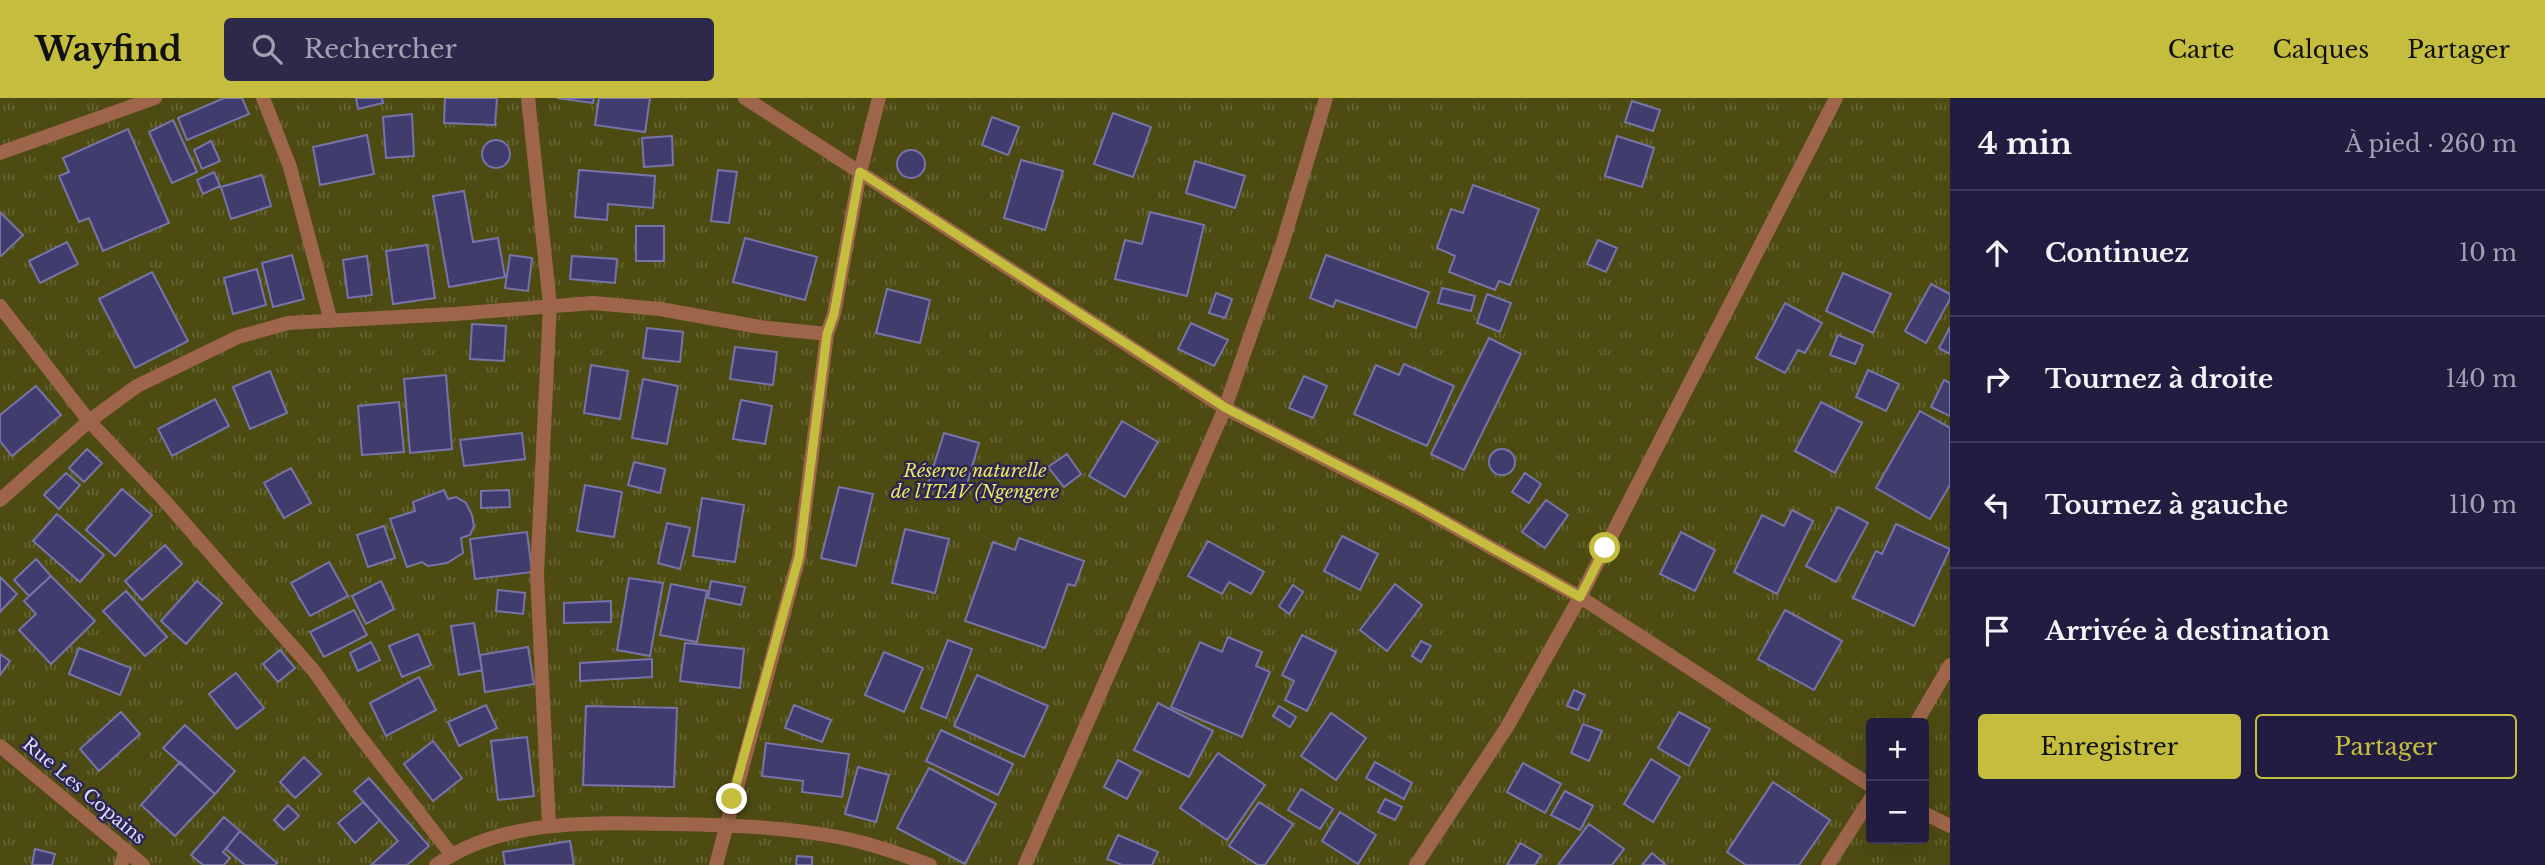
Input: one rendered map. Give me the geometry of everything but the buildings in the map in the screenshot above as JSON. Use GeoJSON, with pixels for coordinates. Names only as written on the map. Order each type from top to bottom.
{"type":"FeatureCollection","features":[{"type":"Feature","properties":{"kind":"street"},"geometry":{"type":"LineString","coordinates":[[262,98],[290,167],[330,318]]}},
{"type":"Feature","properties":{"kind":"street"},"geometry":{"type":"LineString","coordinates":[[528,98],[550,305],[537,574],[550,825]]}},
{"type":"Feature","properties":{"kind":"street"},"geometry":{"type":"LineString","coordinates":[[745,98],[1226,408],[1412,503],[1580,597],[1866,783]]}},
{"type":"Feature","properties":{"kind":"street"},"geometry":{"type":"LineString","coordinates":[[716,865],[724,826],[799,557],[827,334],[834,314],[860,172],[878,98]]}},
{"type":"Feature","properties":{"kind":"street"},"geometry":{"type":"LineString","coordinates":[[1025,865],[1226,408],[1283,242],[1326,98]]}},
{"type":"Feature","properties":{"kind":"street"},"geometry":{"type":"LineString","coordinates":[[1416,865],[1507,727],[1580,597],[1836,98]]}},
{"type":"Feature","properties":{"kind":"street"},"geometry":{"type":"LineString","coordinates":[[0,153],[144,99]]}},
{"type":"Feature","properties":{"kind":"street"},"geometry":{"type":"LineString","coordinates":[[0,500],[89,421],[137,386],[238,337],[288,323],[330,318],[454,314],[593,303],[660,309],[760,327],[827,334]]}},
{"type":"Feature","properties":{"kind":"street"},"geometry":{"type":"LineString","coordinates":[[0,306],[89,421],[164,500],[314,671],[358,734],[452,855]]}},
{"type":"Feature","properties":{"kind":"street"},"geometry":{"type":"LineString","coordinates":[[1919,718],[1950,665]]}},
{"type":"Feature","properties":{"kind":"street","name":"Rue Les Copains"},"geometry":{"type":"LineString","coordinates":[[0,747],[143,865]]}},
{"type":"Feature","properties":{"kind":"street"},"geometry":{"type":"LineString","coordinates":[[1828,865],[1866,806]]}},
{"type":"Feature","properties":{"kind":"street"},"geometry":{"type":"LineString","coordinates":[[1929,816],[1950,826]]}},
{"type":"Feature","properties":{"kind":"street"},"geometry":{"type":"LineString","coordinates":[[436,865],[482,841],[550,825],[776,827],[845,838],[930,865]]}},
{"type":"Feature","properties":{"kind":"street"},"geometry":{"type":"LineString","coordinates":[[121,865],[126,850]]}},
{"type":"Feature","properties":{"kind":"green space","name":"Réserve naturelle de l'ITAV (Ngengere"},"geometry":{"type":"Polygon","coordinates":[[[0,98],[1950,98],[1950,865],[0,865],[0,98]]]}},
{"type":"Feature","properties":{"kind":"route"},"geometry":{"type":"LineString","coordinates":[[732,799],[799,557],[827,334],[834,314],[860,172],[1226,408],[1412,503],[1580,597],[1605,548]]}}]}
